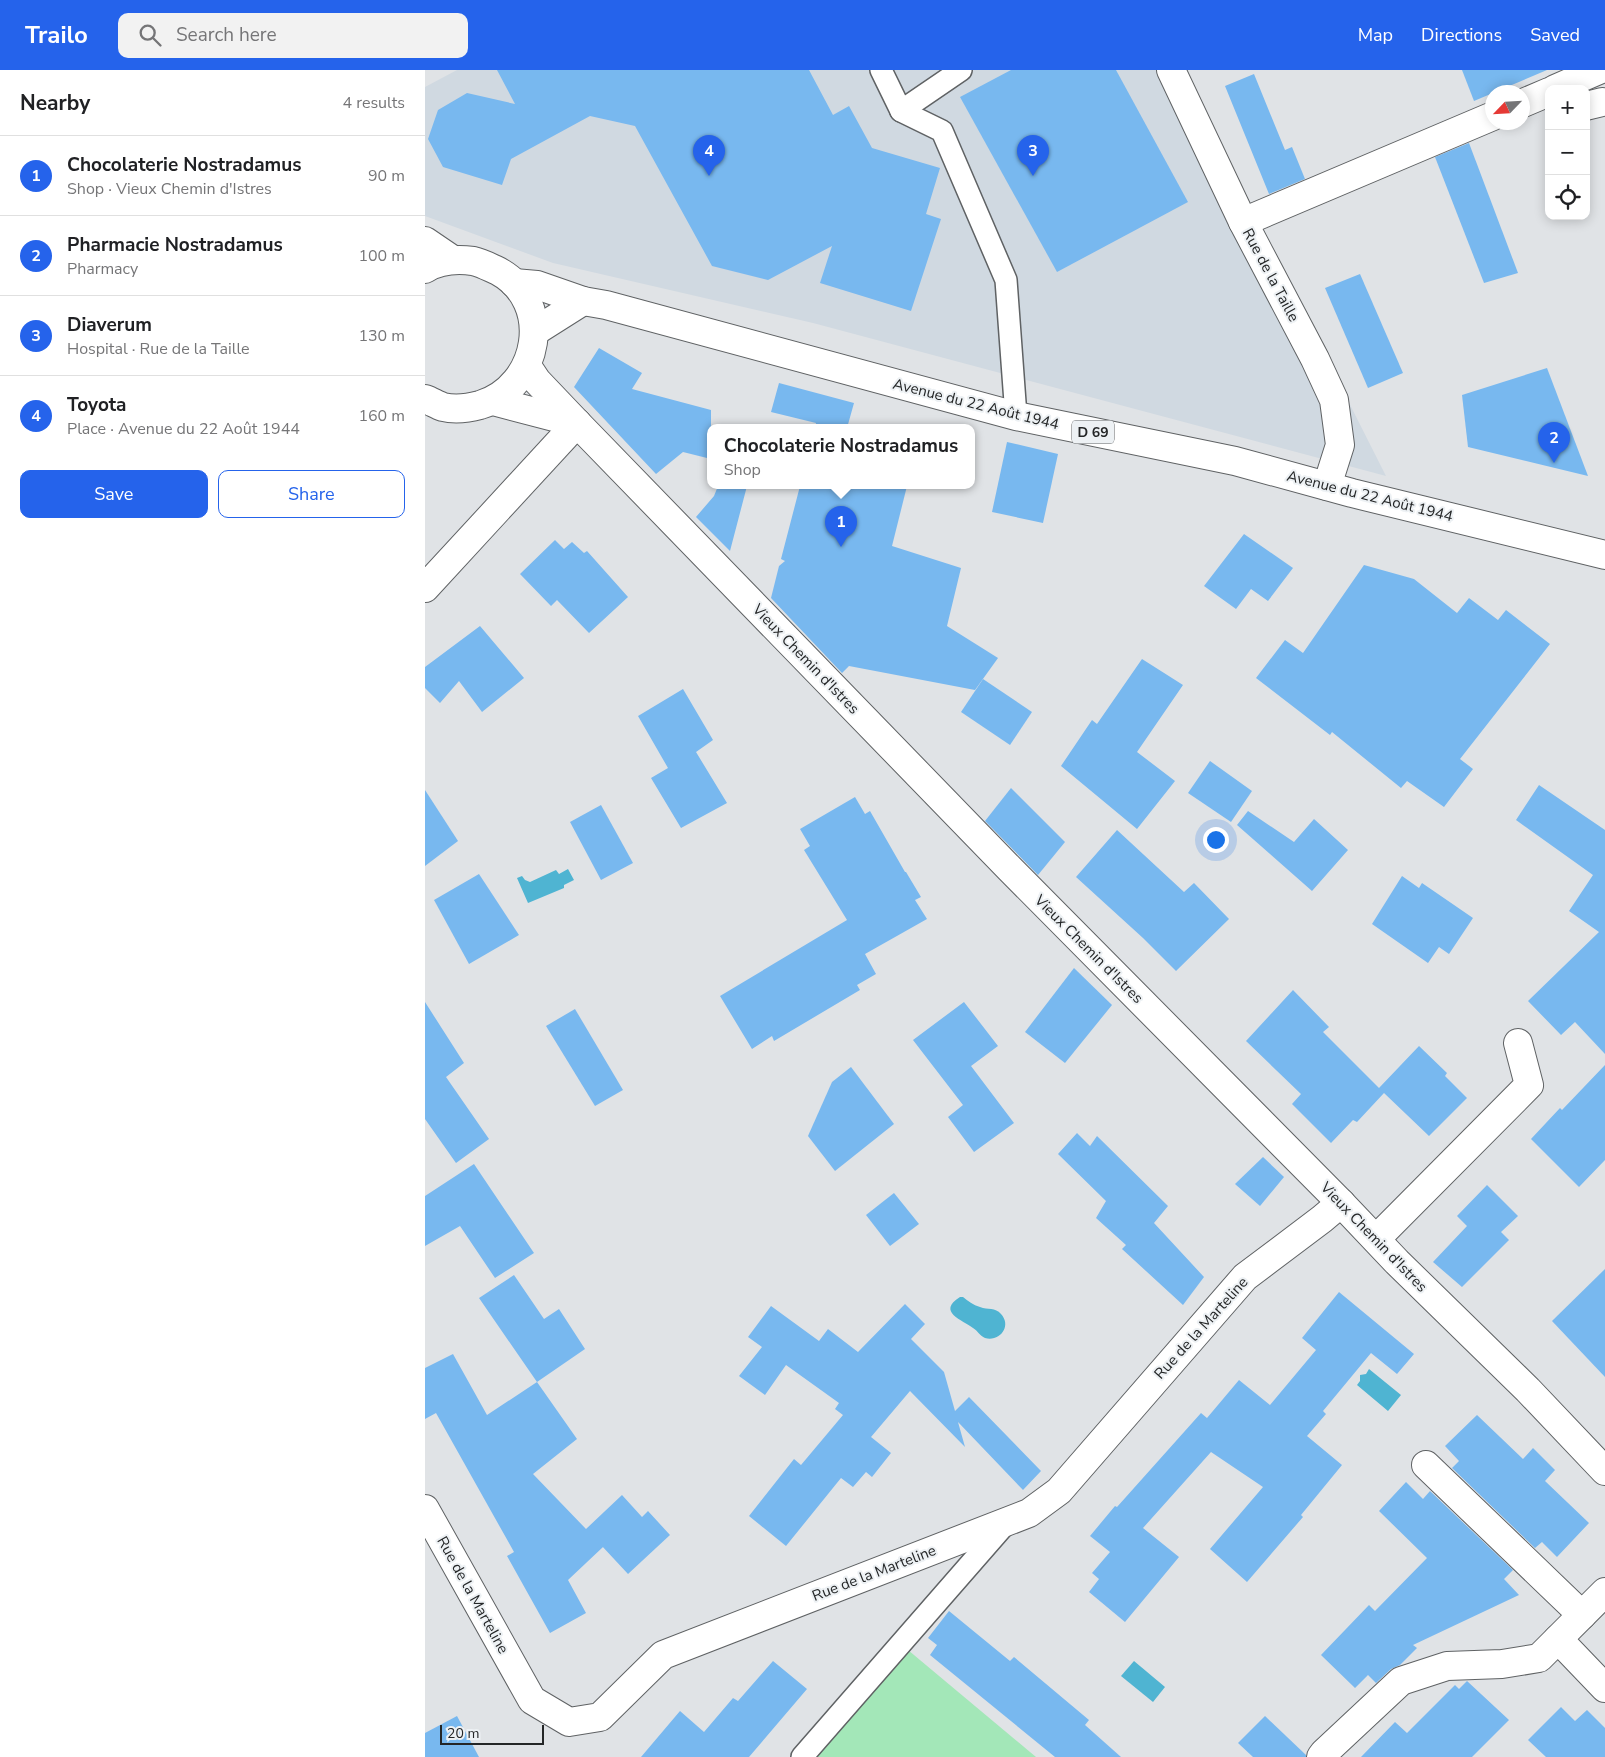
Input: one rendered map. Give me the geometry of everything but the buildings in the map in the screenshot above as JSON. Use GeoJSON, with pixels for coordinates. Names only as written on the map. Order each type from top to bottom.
{"type":"FeatureCollection","features":[{"type":"Feature","properties":{"kind":"street","name":"Rue de la Taille"},"geometry":{"type":"LineString","coordinates":[[1171,70],[1243,222],[1315,359],[1334,400],[1340,445],[1327,486]]}},
{"type":"Feature","properties":{"kind":"street"},"geometry":{"type":"LineString","coordinates":[[1544,94],[1599,70]]}},
{"type":"Feature","properties":{"kind":"street"},"geometry":{"type":"LineString","coordinates":[[1243,222],[1485,119]]}},
{"type":"Feature","properties":{"kind":"street"},"geometry":{"type":"LineString","coordinates":[[425,241],[453,260]]}},
{"type":"Feature","properties":{"kind":"street"},"geometry":{"type":"LineString","coordinates":[[425,269],[440,262],[453,260],[480,262],[505,275],[514,282],[531,313],[534,332],[527,366],[519,380],[507,392],[493,401],[468,408],[443,407],[425,399]]}},
{"type":"Feature","properties":{"kind":"street","name":"Avenue du 22 Août 1944"},"geometry":{"type":"LineString","coordinates":[[514,282],[537,285],[583,301],[606,305],[1016,416],[1235,461],[1327,486],[1605,555]]}},
{"type":"Feature","properties":{"kind":"street"},"geometry":{"type":"LineString","coordinates":[[534,332],[583,301]]}},
{"type":"Feature","properties":{"kind":"street","name":"Vieux Chemin d'Istres"},"geometry":{"type":"LineString","coordinates":[[527,366],[537,381],[577,423],[1010,869],[1397,1262],[1528,1390],[1605,1471]]}},
{"type":"Feature","properties":{"kind":"street"},"geometry":{"type":"LineString","coordinates":[[425,588],[577,423],[493,401]]}},
{"type":"Feature","properties":{"kind":"street"},"geometry":{"type":"LineString","coordinates":[[1376,1239],[1529,1084],[1517,1043]]}},
{"type":"Feature","properties":{"kind":"street","name":"Rue de la Marteline"},"geometry":{"type":"LineString","coordinates":[[425,1510],[531,1700],[569,1722],[600,1717],[663,1655],[1029,1513],[1059,1491],[1245,1277],[1341,1203]]}},
{"type":"Feature","properties":{"kind":"street"},"geometry":{"type":"LineString","coordinates":[[1426,1465],[1582,1615]]}},
{"type":"Feature","properties":{"kind":"street"},"geometry":{"type":"LineString","coordinates":[[1321,1757],[1401,1681],[1447,1666],[1502,1664],[1539,1658],[1605,1592]]}},
{"type":"Feature","properties":{"kind":"street"},"geometry":{"type":"LineString","coordinates":[[1557,1639],[1605,1688]]}},
{"type":"Feature","properties":{"kind":"lane"},"geometry":{"type":"LineString","coordinates":[[881,70],[901,111],[942,132],[1006,280],[1016,416]]}},
{"type":"Feature","properties":{"kind":"lane"},"geometry":{"type":"LineString","coordinates":[[901,111],[961,70]]}},
{"type":"Feature","properties":{"kind":"lane"},"geometry":{"type":"LineString","coordinates":[[801,1757],[1008,1521]]}},
{"type":"Feature","properties":{"kind":"shaded area"},"geometry":{"type":"Polygon","coordinates":[[[457,70],[1181,70],[1386,476],[813,323],[553,263],[425,216],[425,87],[457,70]]]}},
{"type":"Feature","properties":{"kind":"green space"},"geometry":{"type":"Polygon","coordinates":[[[908,1650],[1036,1757],[815,1757],[908,1650]]]}},
{"type":"Feature","properties":{"kind":"water"},"geometry":{"type":"Polygon","coordinates":[[[568,869],[574,880],[564,885],[564,888],[528,903],[517,878],[522,876],[530,882],[556,870],[559,874],[568,869]]]}},
{"type":"Feature","properties":{"kind":"water"},"geometry":{"type":"Polygon","coordinates":[[[960,1297],[977,1306],[999,1312],[1005,1323],[1003,1332],[995,1338],[985,1338],[975,1329],[958,1319],[951,1311],[951,1307],[953,1302],[960,1297]]]}},
{"type":"Feature","properties":{"kind":"water"},"geometry":{"type":"Polygon","coordinates":[[[1369,1369],[1401,1395],[1388,1411],[1357,1385],[1360,1381],[1360,1375],[1366,1374],[1369,1369]]]}},
{"type":"Feature","properties":{"kind":"water"},"geometry":{"type":"Polygon","coordinates":[[[1134,1661],[1165,1687],[1153,1702],[1121,1676],[1134,1661]]]}},
{"type":"Feature","properties":{"kind":"place","name":"Toyota"},"geometry":{"type":"Point","coordinates":[709,176]}},
{"type":"Feature","properties":{"kind":"place","name":"Diaverum"},"geometry":{"type":"Point","coordinates":[1033,176]}},
{"type":"Feature","properties":{"kind":"place","name":"Pharmacie Nostradamus"},"geometry":{"type":"Point","coordinates":[1554,463]}},
{"type":"Feature","properties":{"kind":"place","name":"Chocolaterie Nostradamus"},"geometry":{"type":"Point","coordinates":[841,547]}}]}
